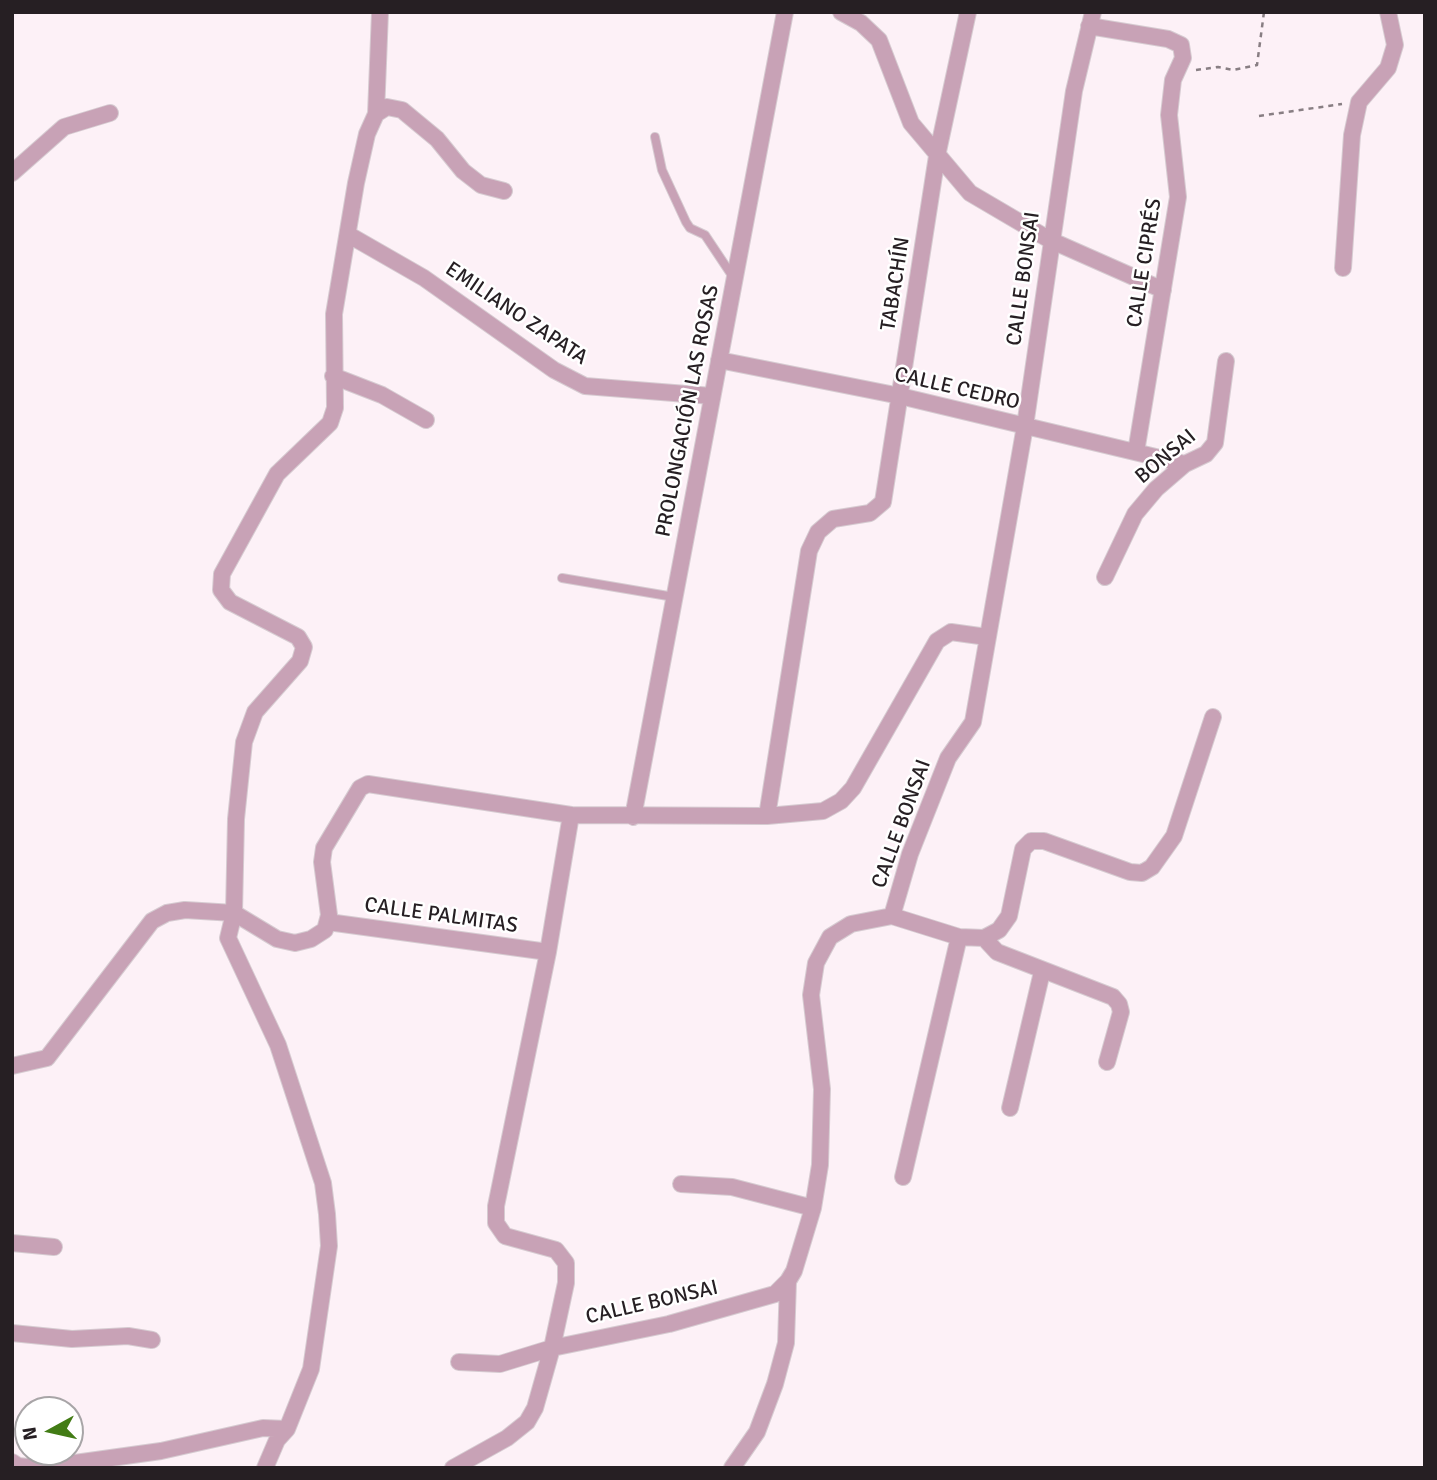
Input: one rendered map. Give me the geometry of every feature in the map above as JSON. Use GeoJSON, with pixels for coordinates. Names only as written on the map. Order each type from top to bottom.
{"type":"FeatureCollection","features":[{"type":"Feature","properties":{"kind":"street"},"geometry":{"type":"LineString","coordinates":[[265,1468],[277,1440],[287,1429],[312,1369],[329,1246],[327,1214],[320,1171],[278,1045],[230,946],[229,938],[234,913],[236,819],[244,742],[255,712],[300,661],[304,647],[298,637],[230,602],[221,590],[222,574],[277,474],[330,424],[335,408],[334,314],[356,183],[367,134],[376,114],[380,12]]}},
{"type":"Feature","properties":{"kind":"street","name":"PROLONGACIÓN LAS ROSAS"},"geometry":{"type":"LineString","coordinates":[[633,817],[785,12]]}},
{"type":"Feature","properties":{"kind":"street"},"geometry":{"type":"LineString","coordinates":[[841,12],[861,23],[879,40],[911,123],[970,193],[1050,240],[1163,290]]}},
{"type":"Feature","properties":{"kind":"street","name":"TABACHÍN"},"geometry":{"type":"LineString","coordinates":[[767,816],[809,551],[818,532],[833,519],[870,513],[883,502],[937,156],[968,12]]}},
{"type":"Feature","properties":{"kind":"street"},"geometry":{"type":"LineString","coordinates":[[1343,268],[1352,135],[1359,102],[1388,68],[1395,45],[1388,12]]}},
{"type":"Feature","properties":{"kind":"street","name":"CALLE CIPRÉS"},"geometry":{"type":"LineString","coordinates":[[1091,19],[1168,39],[1181,45],[1183,58],[1173,80],[1170,148],[1178,197],[1136,452]]}},
{"type":"Feature","properties":{"kind":"street","name":"CALLE BONSAI"},"geometry":{"type":"LineString","coordinates":[[459,1362],[500,1364],[552,1348],[669,1324],[775,1294],[788,1282],[794,1271],[813,1208],[820,1165],[822,1089],[811,995],[816,963],[830,937],[851,924],[892,916],[909,854],[947,758],[972,722],[1024,426],[1074,90],[1091,19]]}},
{"type":"Feature","properties":{"kind":"street"},"geometry":{"type":"LineString","coordinates":[[376,114],[387,107],[402,110],[437,139],[463,171],[481,185],[504,191]]}},
{"type":"Feature","properties":{"kind":"street"},"geometry":{"type":"LineString","coordinates":[[12,173],[64,127],[110,113]]}},
{"type":"Feature","properties":{"kind":"street","name":"EMILIANO ZAPATA"},"geometry":{"type":"LineString","coordinates":[[349,235],[424,278],[554,370],[585,386],[712,396]]}},
{"type":"Feature","properties":{"kind":"street","name":"CALLE CEDRO"},"geometry":{"type":"LineString","coordinates":[[719,360],[900,396],[1185,464]]}},
{"type":"Feature","properties":{"kind":"street","name":"BONSAI"},"geometry":{"type":"LineString","coordinates":[[1105,577],[1135,514],[1156,489],[1185,464],[1206,454],[1216,443],[1226,362]]}},
{"type":"Feature","properties":{"kind":"street"},"geometry":{"type":"LineString","coordinates":[[333,376],[383,395],[426,420]]}},
{"type":"Feature","properties":{"kind":"street"},"geometry":{"type":"LineString","coordinates":[[12,1066],[47,1058],[152,920],[167,913],[185,910],[234,913],[277,939],[295,943],[311,939],[326,930],[328,922],[324,848],[360,788],[368,784],[571,815],[767,816],[823,811],[841,801],[853,788],[937,641],[951,632],[987,637]]}},
{"type":"Feature","properties":{"kind":"street"},"geometry":{"type":"LineString","coordinates":[[892,916],[959,937],[984,938],[999,930],[1009,916],[1023,849],[1031,841],[1044,841],[1130,872],[1142,873],[1152,867],[1174,836],[1213,717]]}},
{"type":"Feature","properties":{"kind":"street"},"geometry":{"type":"LineString","coordinates":[[453,1468],[507,1438],[527,1422],[535,1408],[552,1348],[566,1283],[566,1263],[556,1250],[505,1236],[496,1223],[496,1206],[548,952],[571,815]]}},
{"type":"Feature","properties":{"kind":"street","name":"CALLE PALMITAS"},"geometry":{"type":"LineString","coordinates":[[328,922],[548,952]]}},
{"type":"Feature","properties":{"kind":"street"},"geometry":{"type":"LineString","coordinates":[[903,1178],[959,937]]}},
{"type":"Feature","properties":{"kind":"street"},"geometry":{"type":"LineString","coordinates":[[984,938],[997,952],[1113,998],[1119,1004],[1121,1012],[1107,1062]]}},
{"type":"Feature","properties":{"kind":"street"},"geometry":{"type":"LineString","coordinates":[[1010,1108],[1042,971]]}},
{"type":"Feature","properties":{"kind":"street"},"geometry":{"type":"LineString","coordinates":[[681,1184],[732,1187],[813,1208]]}},
{"type":"Feature","properties":{"kind":"street"},"geometry":{"type":"LineString","coordinates":[[12,1243],[54,1247]]}},
{"type":"Feature","properties":{"kind":"street"},"geometry":{"type":"LineString","coordinates":[[732,1468],[757,1432],[775,1384],[786,1343],[788,1282]]}},
{"type":"Feature","properties":{"kind":"street"},"geometry":{"type":"LineString","coordinates":[[12,1333],[72,1339],[128,1336],[152,1340]]}},
{"type":"Feature","properties":{"kind":"street"},"geometry":{"type":"LineString","coordinates":[[12,1462],[40,1468],[162,1451],[263,1428],[287,1429]]}},
{"type":"Feature","properties":{"kind":"lane"},"geometry":{"type":"LineString","coordinates":[[655,137],[662,170],[686,222],[690,228],[705,235],[734,279]]}},
{"type":"Feature","properties":{"kind":"lane"},"geometry":{"type":"LineString","coordinates":[[562,578],[674,597]]}},
{"type":"Feature","properties":{"kind":"path"},"geometry":{"type":"LineString","coordinates":[[1173,80],[1198,69],[1218,67],[1233,70],[1257,65],[1264,12]]}},
{"type":"Feature","properties":{"kind":"path"},"geometry":{"type":"LineString","coordinates":[[1259,116],[1359,102]]}}]}
